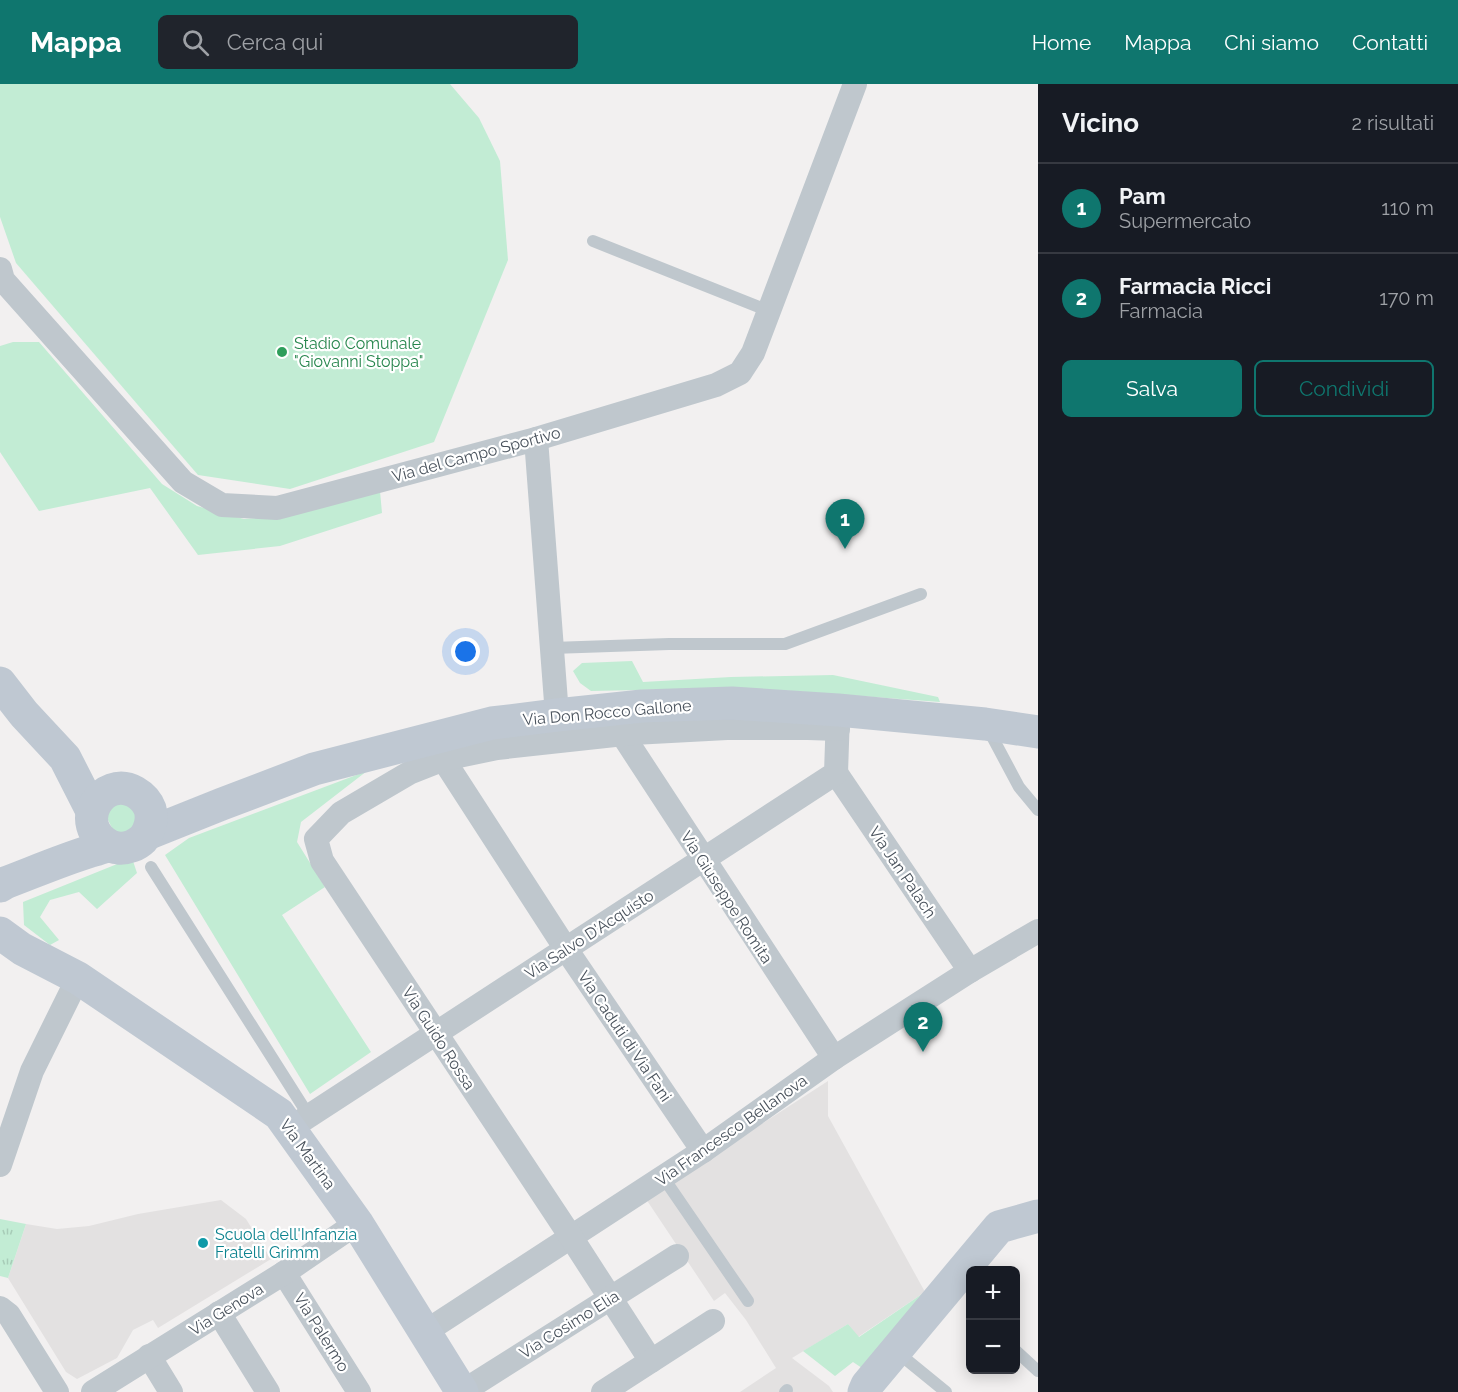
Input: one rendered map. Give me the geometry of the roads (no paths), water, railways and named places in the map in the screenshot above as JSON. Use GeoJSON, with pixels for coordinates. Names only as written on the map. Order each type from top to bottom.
{"type":"FeatureCollection","features":[{"type":"Feature","properties":{"kind":"main road"},"geometry":{"type":"LineString","coordinates":[[0,682],[24,714],[65,759],[98,826],[117,848],[134,846],[147,834],[152,818],[146,801],[135,792],[65,759]]}},
{"type":"Feature","properties":{"kind":"main road","name":"Via Don Rocco Gallone"},"geometry":{"type":"LineString","coordinates":[[147,834],[314,769],[437,749],[492,723],[557,715],[642,706],[732,704],[838,720],[985,724],[1038,732]]}},
{"type":"Feature","properties":{"kind":"main road"},"geometry":{"type":"LineString","coordinates":[[0,886],[74,857],[98,826],[96,802],[111,790],[121,789],[170,800],[222,804]]}},
{"type":"Feature","properties":{"kind":"main road"},"geometry":{"type":"LineString","coordinates":[[0,869],[56,848],[98,826]]}},
{"type":"Feature","properties":{"kind":"main road","name":"Via Martina"},"geometry":{"type":"LineString","coordinates":[[7,941],[78,978],[279,1114],[299,1122],[357,1223],[462,1392]]}},
{"type":"Feature","properties":{"kind":"main road"},"geometry":{"type":"LineString","coordinates":[[864,1392],[867,1385],[999,1227],[1038,1216]]}},
{"type":"Feature","properties":{"kind":"street","name":"Via del Campo Sportivo"},"geometry":{"type":"LineString","coordinates":[[0,269],[3,280],[183,482],[222,505],[277,508],[536,439],[716,386],[740,373],[753,353],[855,84]]}},
{"type":"Feature","properties":{"kind":"street"},"geometry":{"type":"LineString","coordinates":[[536,439],[557,715]]}},
{"type":"Feature","properties":{"kind":"street"},"geometry":{"type":"LineString","coordinates":[[437,749],[497,748],[622,734],[727,728],[808,728],[838,720],[836,773]]}},
{"type":"Feature","properties":{"kind":"street","name":"Via Giuseppe Romita"},"geometry":{"type":"LineString","coordinates":[[622,734],[834,1058]]}},
{"type":"Feature","properties":{"kind":"street","name":"Via Caduti di Via Fani"},"geometry":{"type":"LineString","coordinates":[[437,749],[566,949],[703,1151]]}},
{"type":"Feature","properties":{"kind":"street","name":"Via Guido Rossa"},"geometry":{"type":"LineString","coordinates":[[437,749],[411,772],[341,813],[316,839],[322,861],[651,1361]]}},
{"type":"Feature","properties":{"kind":"street","name":"Via Salvo D'Acquisto"},"geometry":{"type":"LineString","coordinates":[[299,1122],[836,773]]}},
{"type":"Feature","properties":{"kind":"street","name":"Via Jan Palach"},"geometry":{"type":"LineString","coordinates":[[836,773],[970,971]]}},
{"type":"Feature","properties":{"kind":"street","name":"Via Francesco Bellanova"},"geometry":{"type":"LineString","coordinates":[[425,1332],[703,1151],[834,1058],[970,971],[1038,931]]}},
{"type":"Feature","properties":{"kind":"street"},"geometry":{"type":"LineString","coordinates":[[0,1165],[32,1071],[78,978]]}},
{"type":"Feature","properties":{"kind":"street","name":"Via Genova"},"geometry":{"type":"LineString","coordinates":[[93,1392],[284,1273],[357,1223]]}},
{"type":"Feature","properties":{"kind":"street","name":"Via Cosimo Elia"},"geometry":{"type":"LineString","coordinates":[[462,1392],[676,1256]]}},
{"type":"Feature","properties":{"kind":"street","name":"Via Palermo"},"geometry":{"type":"LineString","coordinates":[[284,1273],[359,1392]]}},
{"type":"Feature","properties":{"kind":"street"},"geometry":{"type":"LineString","coordinates":[[0,1308],[9,1315],[57,1392]]}},
{"type":"Feature","properties":{"kind":"street"},"geometry":{"type":"LineString","coordinates":[[219,1313],[268,1392]]}},
{"type":"Feature","properties":{"kind":"street"},"geometry":{"type":"LineString","coordinates":[[603,1392],[713,1321]]}},
{"type":"Feature","properties":{"kind":"street"},"geometry":{"type":"LineString","coordinates":[[149,1356],[171,1392]]}},
{"type":"Feature","properties":{"kind":"lane"},"geometry":{"type":"LineString","coordinates":[[593,241],[769,311]]}},
{"type":"Feature","properties":{"kind":"lane"},"geometry":{"type":"LineString","coordinates":[[552,648],[669,644],[785,644],[921,594]]}},
{"type":"Feature","properties":{"kind":"lane"},"geometry":{"type":"LineString","coordinates":[[985,724],[1019,787],[1038,810]]}},
{"type":"Feature","properties":{"kind":"lane"},"geometry":{"type":"LineString","coordinates":[[151,867],[299,1122]]}},
{"type":"Feature","properties":{"kind":"lane"},"geometry":{"type":"LineString","coordinates":[[663,1177],[748,1301]]}},
{"type":"Feature","properties":{"kind":"lane"},"geometry":{"type":"LineString","coordinates":[[896,1351],[946,1392]]}},
{"type":"Feature","properties":{"kind":"lane"},"geometry":{"type":"LineString","coordinates":[[1020,1355],[1038,1371]]}},
{"type":"Feature","properties":{"kind":"place","name":"Stadio Comunale \"Giovanni Stoppa\""},"geometry":{"type":"Point","coordinates":[282,352]}},
{"type":"Feature","properties":{"kind":"place","name":"Pam"},"geometry":{"type":"Point","coordinates":[845,549]}},
{"type":"Feature","properties":{"kind":"place","name":"Farmacia Ricci"},"geometry":{"type":"Point","coordinates":[923,1052]}},
{"type":"Feature","properties":{"kind":"place","name":"Scuola dell'Infanzia Fratelli Grimm"},"geometry":{"type":"Point","coordinates":[203,1243]}}]}
